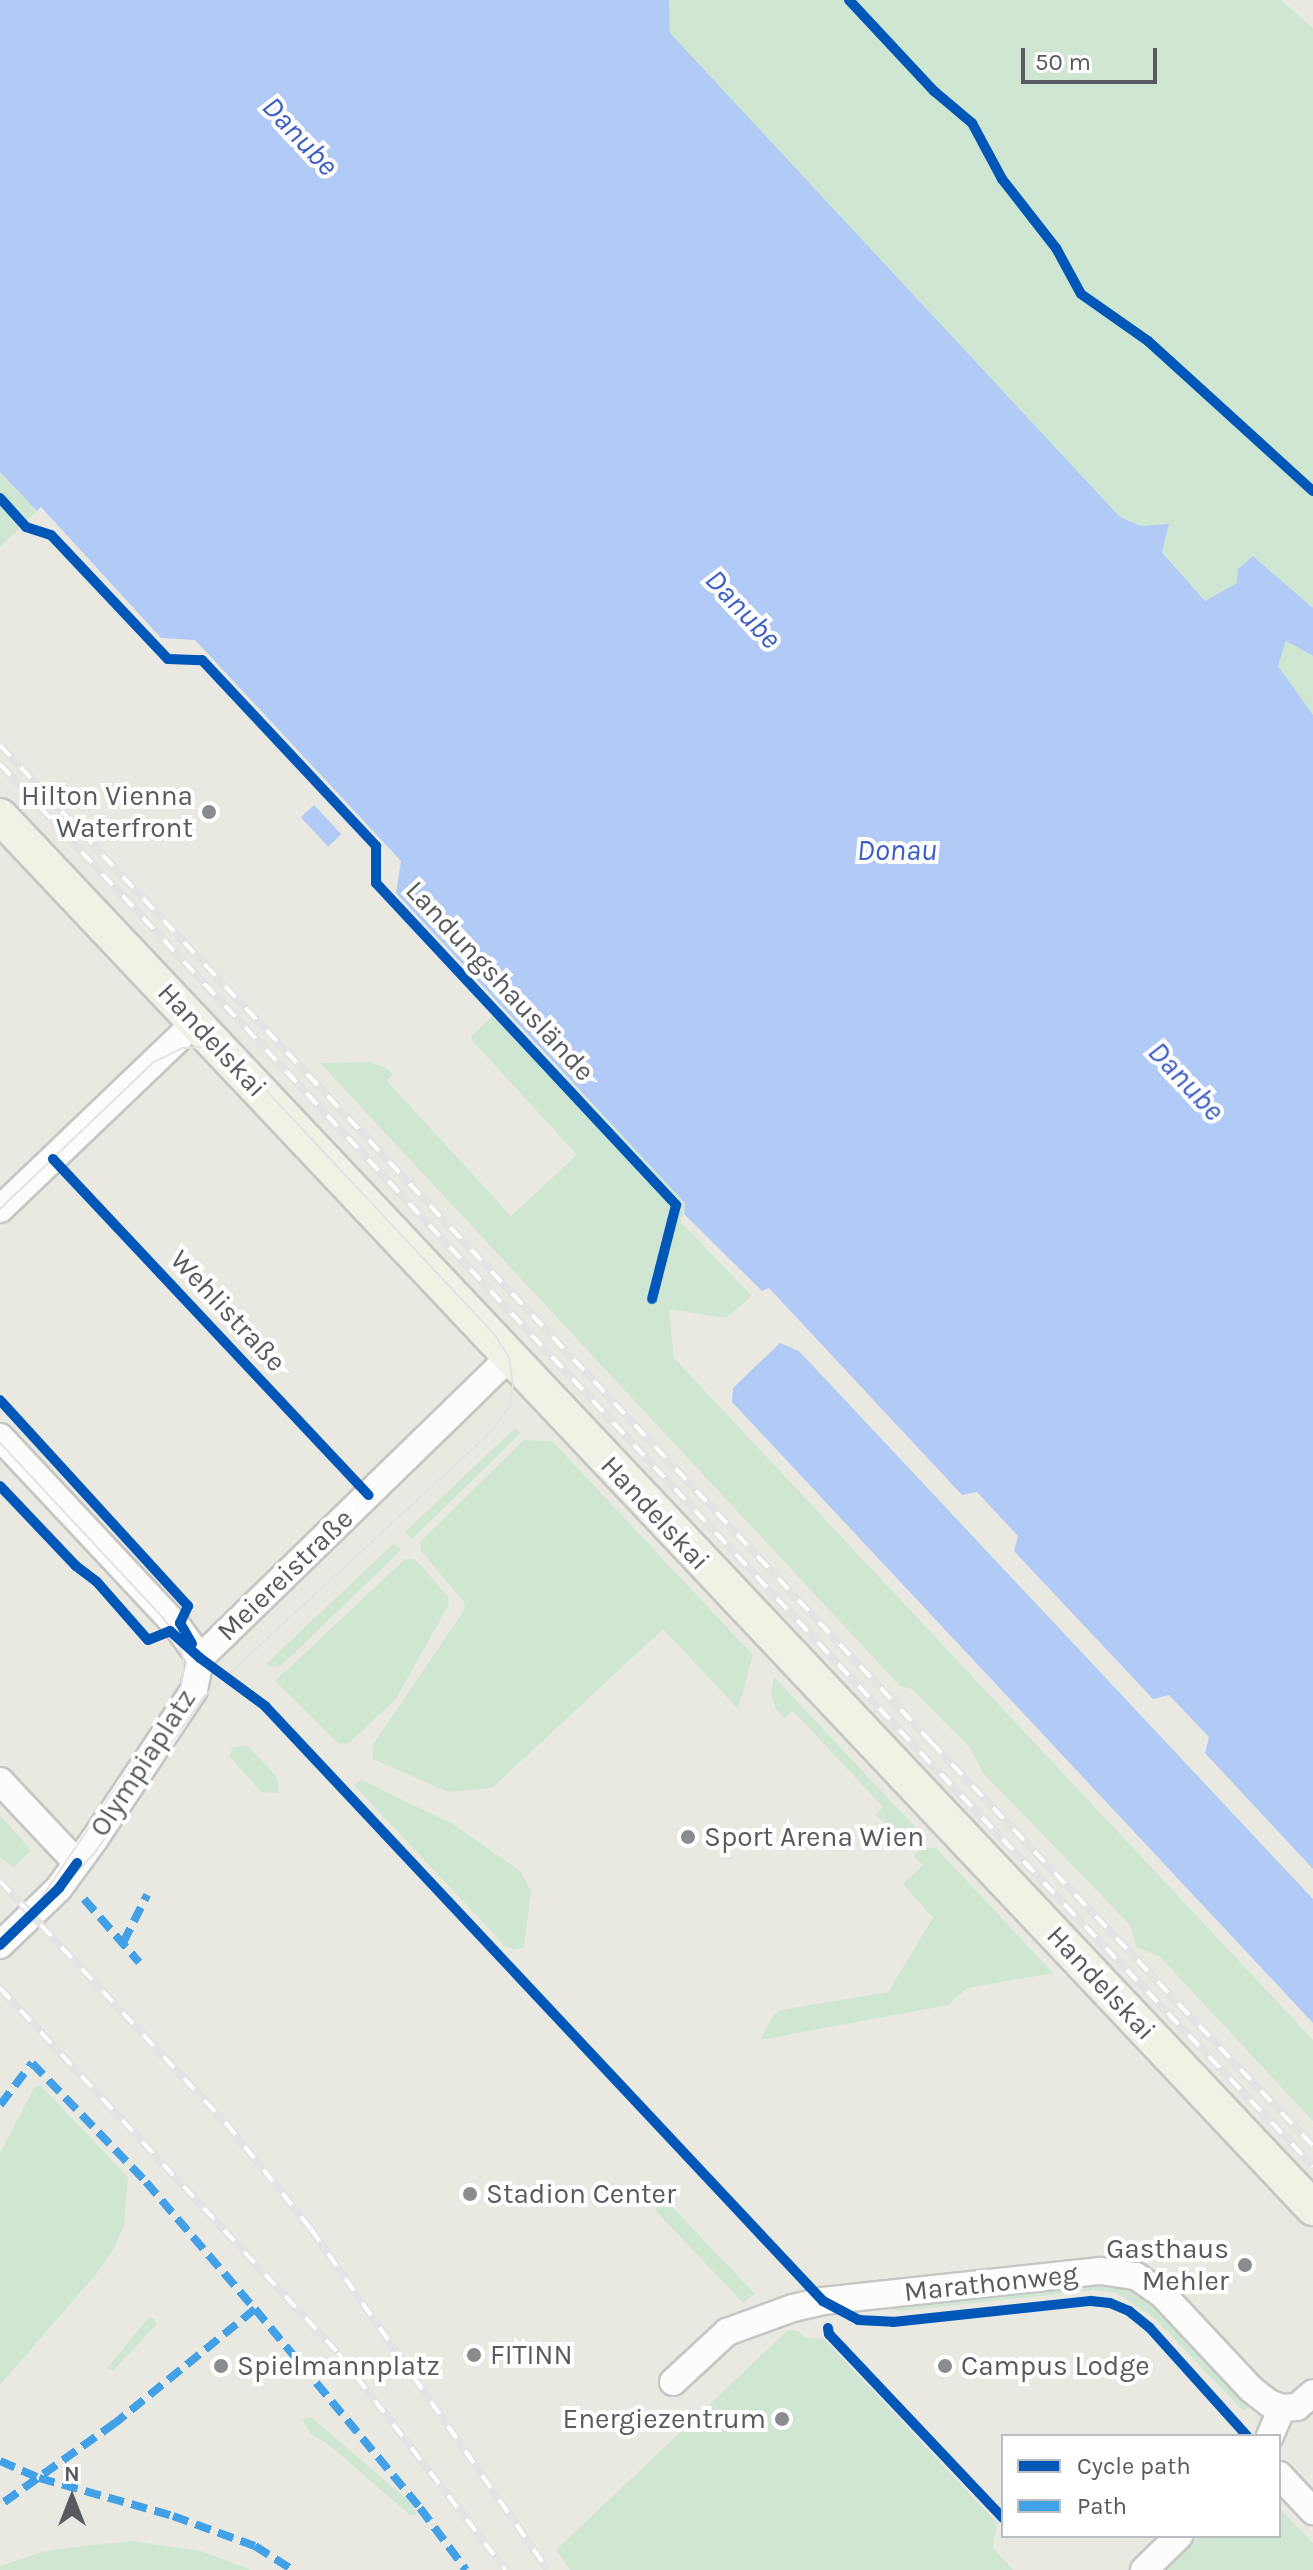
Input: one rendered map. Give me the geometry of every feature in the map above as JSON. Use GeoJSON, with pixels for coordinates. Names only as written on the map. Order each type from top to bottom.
{"type":"FeatureCollection","features":[{"type":"Feature","properties":{"kind":"main road","name":"Handelskai"},"geometry":{"type":"LineString","coordinates":[[0,816],[1313,2208]]}},
{"type":"Feature","properties":{"kind":"street"},"geometry":{"type":"LineString","coordinates":[[0,1209],[196,1022]]}},
{"type":"Feature","properties":{"kind":"street","name":"Meiereistraße"},"geometry":{"type":"LineString","coordinates":[[200,1658],[509,1357]]}},
{"type":"Feature","properties":{"kind":"street"},"geometry":{"type":"LineString","coordinates":[[0,1437],[177,1626],[200,1658]]}},
{"type":"Feature","properties":{"kind":"street","name":"Olympiaplatz"},"geometry":{"type":"LineString","coordinates":[[77,1863],[194,1690],[200,1658]]}},
{"type":"Feature","properties":{"kind":"street"},"geometry":{"type":"LineString","coordinates":[[0,1781],[77,1863],[59,1888],[0,1945]]}},
{"type":"Feature","properties":{"kind":"street","name":"Marathonweg"},"geometry":{"type":"LineString","coordinates":[[673,2382],[727,2332],[793,2308],[823,2301],[1100,2271],[1136,2276],[1163,2295],[1251,2389],[1282,2408]]}},
{"type":"Feature","properties":{"kind":"street"},"geometry":{"type":"LineString","coordinates":[[1271,2434],[1282,2408],[1297,2407],[1313,2393]]}},
{"type":"Feature","properties":{"kind":"street"},"geometry":{"type":"LineString","coordinates":[[1281,2477],[1313,2511]]}},
{"type":"Feature","properties":{"kind":"street"},"geometry":{"type":"LineString","coordinates":[[1144,2570],[1177,2538]]}},
{"type":"Feature","properties":{"kind":"green space"},"geometry":{"type":"Polygon","coordinates":[[[669,0],[1281,0],[1313,28],[1313,608],[1253,556],[1237,583],[1205,601],[1141,526],[1120,517],[670,33],[669,0]]]}},
{"type":"Feature","properties":{"kind":"green space"},"geometry":{"type":"Polygon","coordinates":[[[0,472],[37,511],[0,547],[0,472]]]}},
{"type":"Feature","properties":{"kind":"green space"},"geometry":{"type":"Polygon","coordinates":[[[1286,641],[1313,656],[1313,715],[1278,666],[1286,641]]]}},
{"type":"Feature","properties":{"kind":"green space"},"geometry":{"type":"Polygon","coordinates":[[[500,1008],[685,1203],[681,1222],[752,1296],[726,1318],[669,1309],[674,1358],[1313,2040],[1313,2121],[1160,1957],[1136,1947],[1131,1926],[983,1773],[970,1748],[912,1689],[900,1686],[320,1063],[370,1062],[386,1068],[393,1074],[387,1081],[511,1216],[577,1155],[470,1038],[500,1008]]]}},
{"type":"Feature","properties":{"kind":"green space"},"geometry":{"type":"Polygon","coordinates":[[[515,1428],[521,1433],[412,1539],[405,1532],[515,1428]]]}},
{"type":"Feature","properties":{"kind":"green space"},"geometry":{"type":"Polygon","coordinates":[[[524,1440],[552,1441],[753,1655],[738,1709],[663,1629],[492,1788],[448,1792],[373,1759],[372,1746],[465,1609],[464,1602],[421,1551],[420,1542],[524,1440]]]}},
{"type":"Feature","properties":{"kind":"green space"},"geometry":{"type":"Polygon","coordinates":[[[394,1543],[401,1550],[283,1664],[273,1668],[266,1664],[394,1543]]]}},
{"type":"Feature","properties":{"kind":"green space"},"geometry":{"type":"Polygon","coordinates":[[[405,1559],[413,1559],[422,1566],[448,1597],[449,1604],[396,1699],[349,1743],[339,1744],[275,1681],[405,1559]]]}},
{"type":"Feature","properties":{"kind":"green space"},"geometry":{"type":"Polygon","coordinates":[[[774,1677],[919,1831],[891,1827],[875,1815],[883,1807],[793,1711],[784,1718],[776,1709],[771,1694],[774,1677]]]}},
{"type":"Feature","properties":{"kind":"green space"},"geometry":{"type":"Polygon","coordinates":[[[248,1746],[277,1777],[279,1793],[261,1792],[229,1756],[233,1747],[248,1746]]]}},
{"type":"Feature","properties":{"kind":"green space"},"geometry":{"type":"Polygon","coordinates":[[[361,1780],[453,1824],[520,1871],[531,1891],[524,1947],[515,1950],[506,1947],[354,1785],[361,1780]]]}},
{"type":"Feature","properties":{"kind":"green space"},"geometry":{"type":"Polygon","coordinates":[[[0,1815],[31,1850],[14,1868],[0,1857],[0,1815]]]}},
{"type":"Feature","properties":{"kind":"green space"},"geometry":{"type":"Polygon","coordinates":[[[923,1848],[936,1848],[1053,1973],[967,1988],[948,2005],[760,2040],[772,2017],[781,2010],[888,1992],[933,1918],[903,1884],[923,1865],[913,1855],[923,1848]]]}},
{"type":"Feature","properties":{"kind":"green space"},"geometry":{"type":"Polygon","coordinates":[[[40,2085],[128,2177],[124,2225],[113,2250],[96,2274],[0,2385],[0,2153],[34,2088],[40,2085]]]}},
{"type":"Feature","properties":{"kind":"green space"},"geometry":{"type":"Polygon","coordinates":[[[660,2194],[755,2294],[743,2303],[656,2211],[655,2199],[660,2194]]]}},
{"type":"Feature","properties":{"kind":"green space"},"geometry":{"type":"Polygon","coordinates":[[[1093,2282],[1120,2286],[1148,2302],[1249,2406],[1243,2411],[1155,2319],[1117,2293],[1093,2290],[902,2311],[874,2308],[1093,2282]]]}},
{"type":"Feature","properties":{"kind":"green space"},"geometry":{"type":"Polygon","coordinates":[[[149,2317],[155,2319],[156,2325],[113,2371],[107,2368],[149,2317]]]}},
{"type":"Feature","properties":{"kind":"green space","name":"Energiezentrum"},"geometry":{"type":"Polygon","coordinates":[[[788,2330],[798,2331],[805,2338],[824,2339],[997,2523],[993,2548],[1013,2570],[570,2570],[556,2550],[788,2330]]]}},
{"type":"Feature","properties":{"kind":"green space"},"geometry":{"type":"Polygon","coordinates":[[[311,2417],[410,2502],[417,2515],[410,2515],[328,2444],[311,2434],[302,2420],[311,2417]]]}},
{"type":"Feature","properties":{"kind":"green space"},"geometry":{"type":"Polygon","coordinates":[[[1281,2510],[1313,2543],[1313,2570],[1164,2570],[1197,2538],[1281,2538],[1281,2510]]]}},
{"type":"Feature","properties":{"kind":"green space"},"geometry":{"type":"Polygon","coordinates":[[[131,2541],[201,2551],[251,2570],[0,2570],[0,2566],[49,2550],[131,2541]]]}},
{"type":"Feature","properties":{"kind":"water","name":"Donau"},"geometry":{"type":"Polygon","coordinates":[[[0,0],[669,0],[670,33],[1120,517],[1141,526],[1169,524],[1162,552],[1205,601],[1237,583],[1238,569],[1253,556],[1313,608],[1313,656],[1286,641],[1278,666],[1313,715],[1313,1869],[1205,1753],[1209,1737],[1169,1695],[1153,1699],[1014,1551],[1018,1536],[977,1492],[962,1495],[769,1288],[762,1291],[684,1214],[685,1203],[396,893],[401,861],[195,640],[161,638],[41,507],[37,511],[0,472],[0,0]]]}},
{"type":"Feature","properties":{"kind":"water"},"geometry":{"type":"Polygon","coordinates":[[[314,805],[341,834],[328,847],[301,817],[314,805]]]}},
{"type":"Feature","properties":{"kind":"water"},"geometry":{"type":"Polygon","coordinates":[[[780,1343],[799,1351],[1313,1899],[1313,2023],[732,1402],[733,1388],[780,1343]]]}},
{"type":"Feature","properties":{"kind":"tram line"},"geometry":{"type":"LineString","coordinates":[[0,1209],[154,1062],[183,1048],[202,1047],[221,1052],[247,1070],[495,1335],[509,1357],[513,1384],[510,1405],[491,1432],[203,1698],[93,1855],[0,1951]]}},
{"type":"Feature","properties":{"kind":"tram line"},"geometry":{"type":"LineString","coordinates":[[0,1443],[164,1619],[176,1636],[184,1660],[181,1687],[171,1707],[42,1897]]}},
{"type":"Feature","properties":{"kind":"railway"},"geometry":{"type":"LineString","coordinates":[[0,745],[931,1742],[1313,2146]]}},
{"type":"Feature","properties":{"kind":"railway"},"geometry":{"type":"LineString","coordinates":[[0,764],[920,1752],[1313,2166]]}},
{"type":"Feature","properties":{"kind":"railway"},"geometry":{"type":"LineString","coordinates":[[0,1881],[226,2123],[311,2229],[548,2570]]}},
{"type":"Feature","properties":{"kind":"railway"},"geometry":{"type":"LineString","coordinates":[[0,1988],[338,2353],[506,2570]]}},
{"type":"Feature","properties":{"kind":"marked path"},"geometry":{"type":"LineString","coordinates":[[123,1943],[147,1895]]}},
{"type":"Feature","properties":{"kind":"marked path"},"geometry":{"type":"LineString","coordinates":[[84,1899],[139,1962]]}},
{"type":"Feature","properties":{"kind":"marked path"},"geometry":{"type":"LineString","coordinates":[[0,2105],[32,2063],[146,2182],[255,2309],[115,2423],[0,2505]]}},
{"type":"Feature","properties":{"kind":"marked path"},"geometry":{"type":"LineString","coordinates":[[255,2309],[420,2508],[466,2570]]}},
{"type":"Feature","properties":{"kind":"marked path"},"geometry":{"type":"LineString","coordinates":[[0,2461],[39,2478],[173,2516],[255,2546],[293,2570]]}},
{"type":"Feature","properties":{"kind":"cycle path"},"geometry":{"type":"LineString","coordinates":[[849,0],[934,91],[972,123],[1002,179],[1056,248],[1081,294],[1148,341],[1313,491]]}},
{"type":"Feature","properties":{"kind":"cycle path","name":"Landungshauslände"},"geometry":{"type":"LineString","coordinates":[[0,498],[26,527],[51,535],[168,659],[202,660],[376,846],[376,883],[676,1205],[652,1299]]}},
{"type":"Feature","properties":{"kind":"cycle path","name":"Wehlistraße"},"geometry":{"type":"LineString","coordinates":[[53,1159],[368,1495]]}},
{"type":"Feature","properties":{"kind":"cycle path"},"geometry":{"type":"LineString","coordinates":[[0,1400],[188,1606],[180,1623],[192,1644]]}},
{"type":"Feature","properties":{"kind":"cycle path"},"geometry":{"type":"LineString","coordinates":[[0,1486],[76,1566],[97,1582],[148,1640],[170,1631],[200,1658],[265,1706],[823,2301],[858,2320],[893,2322],[1091,2301],[1110,2303],[1129,2311],[1149,2327],[1245,2434]]}},
{"type":"Feature","properties":{"kind":"cycle path"},"geometry":{"type":"LineString","coordinates":[[0,1945],[59,1888],[77,1863]]}},
{"type":"Feature","properties":{"kind":"cycle path"},"geometry":{"type":"LineString","coordinates":[[828,2328],[829,2334],[1001,2516]]}},
{"type":"Feature","properties":{"kind":"place","name":"Hilton Vienna Waterfront"},"geometry":{"type":"Point","coordinates":[209,812]}},
{"type":"Feature","properties":{"kind":"place","name":"Sport Arena Wien"},"geometry":{"type":"Point","coordinates":[688,1837]}},
{"type":"Feature","properties":{"kind":"place","name":"Stadion Center"},"geometry":{"type":"Point","coordinates":[470,2194]}},
{"type":"Feature","properties":{"kind":"place","name":"Gasthaus Mehler"},"geometry":{"type":"Point","coordinates":[1245,2265]}},
{"type":"Feature","properties":{"kind":"place","name":"FITINN"},"geometry":{"type":"Point","coordinates":[474,2355]}},
{"type":"Feature","properties":{"kind":"place","name":"Spielmannplatz"},"geometry":{"type":"Point","coordinates":[221,2366]}},
{"type":"Feature","properties":{"kind":"place","name":"Campus Lodge"},"geometry":{"type":"Point","coordinates":[945,2366]}},
{"type":"Feature","properties":{"kind":"place","name":"Energiezentrum"},"geometry":{"type":"Point","coordinates":[782,2419]}},
{"type":"Feature","properties":{"kind":"water label","name":"Danube"},"geometry":{"type":"Point","coordinates":[300,136]}},
{"type":"Feature","properties":{"kind":"water label","name":"Danube"},"geometry":{"type":"Point","coordinates":[743,609]}},
{"type":"Feature","properties":{"kind":"water label","name":"Danube"},"geometry":{"type":"Point","coordinates":[1186,1081]}}]}
